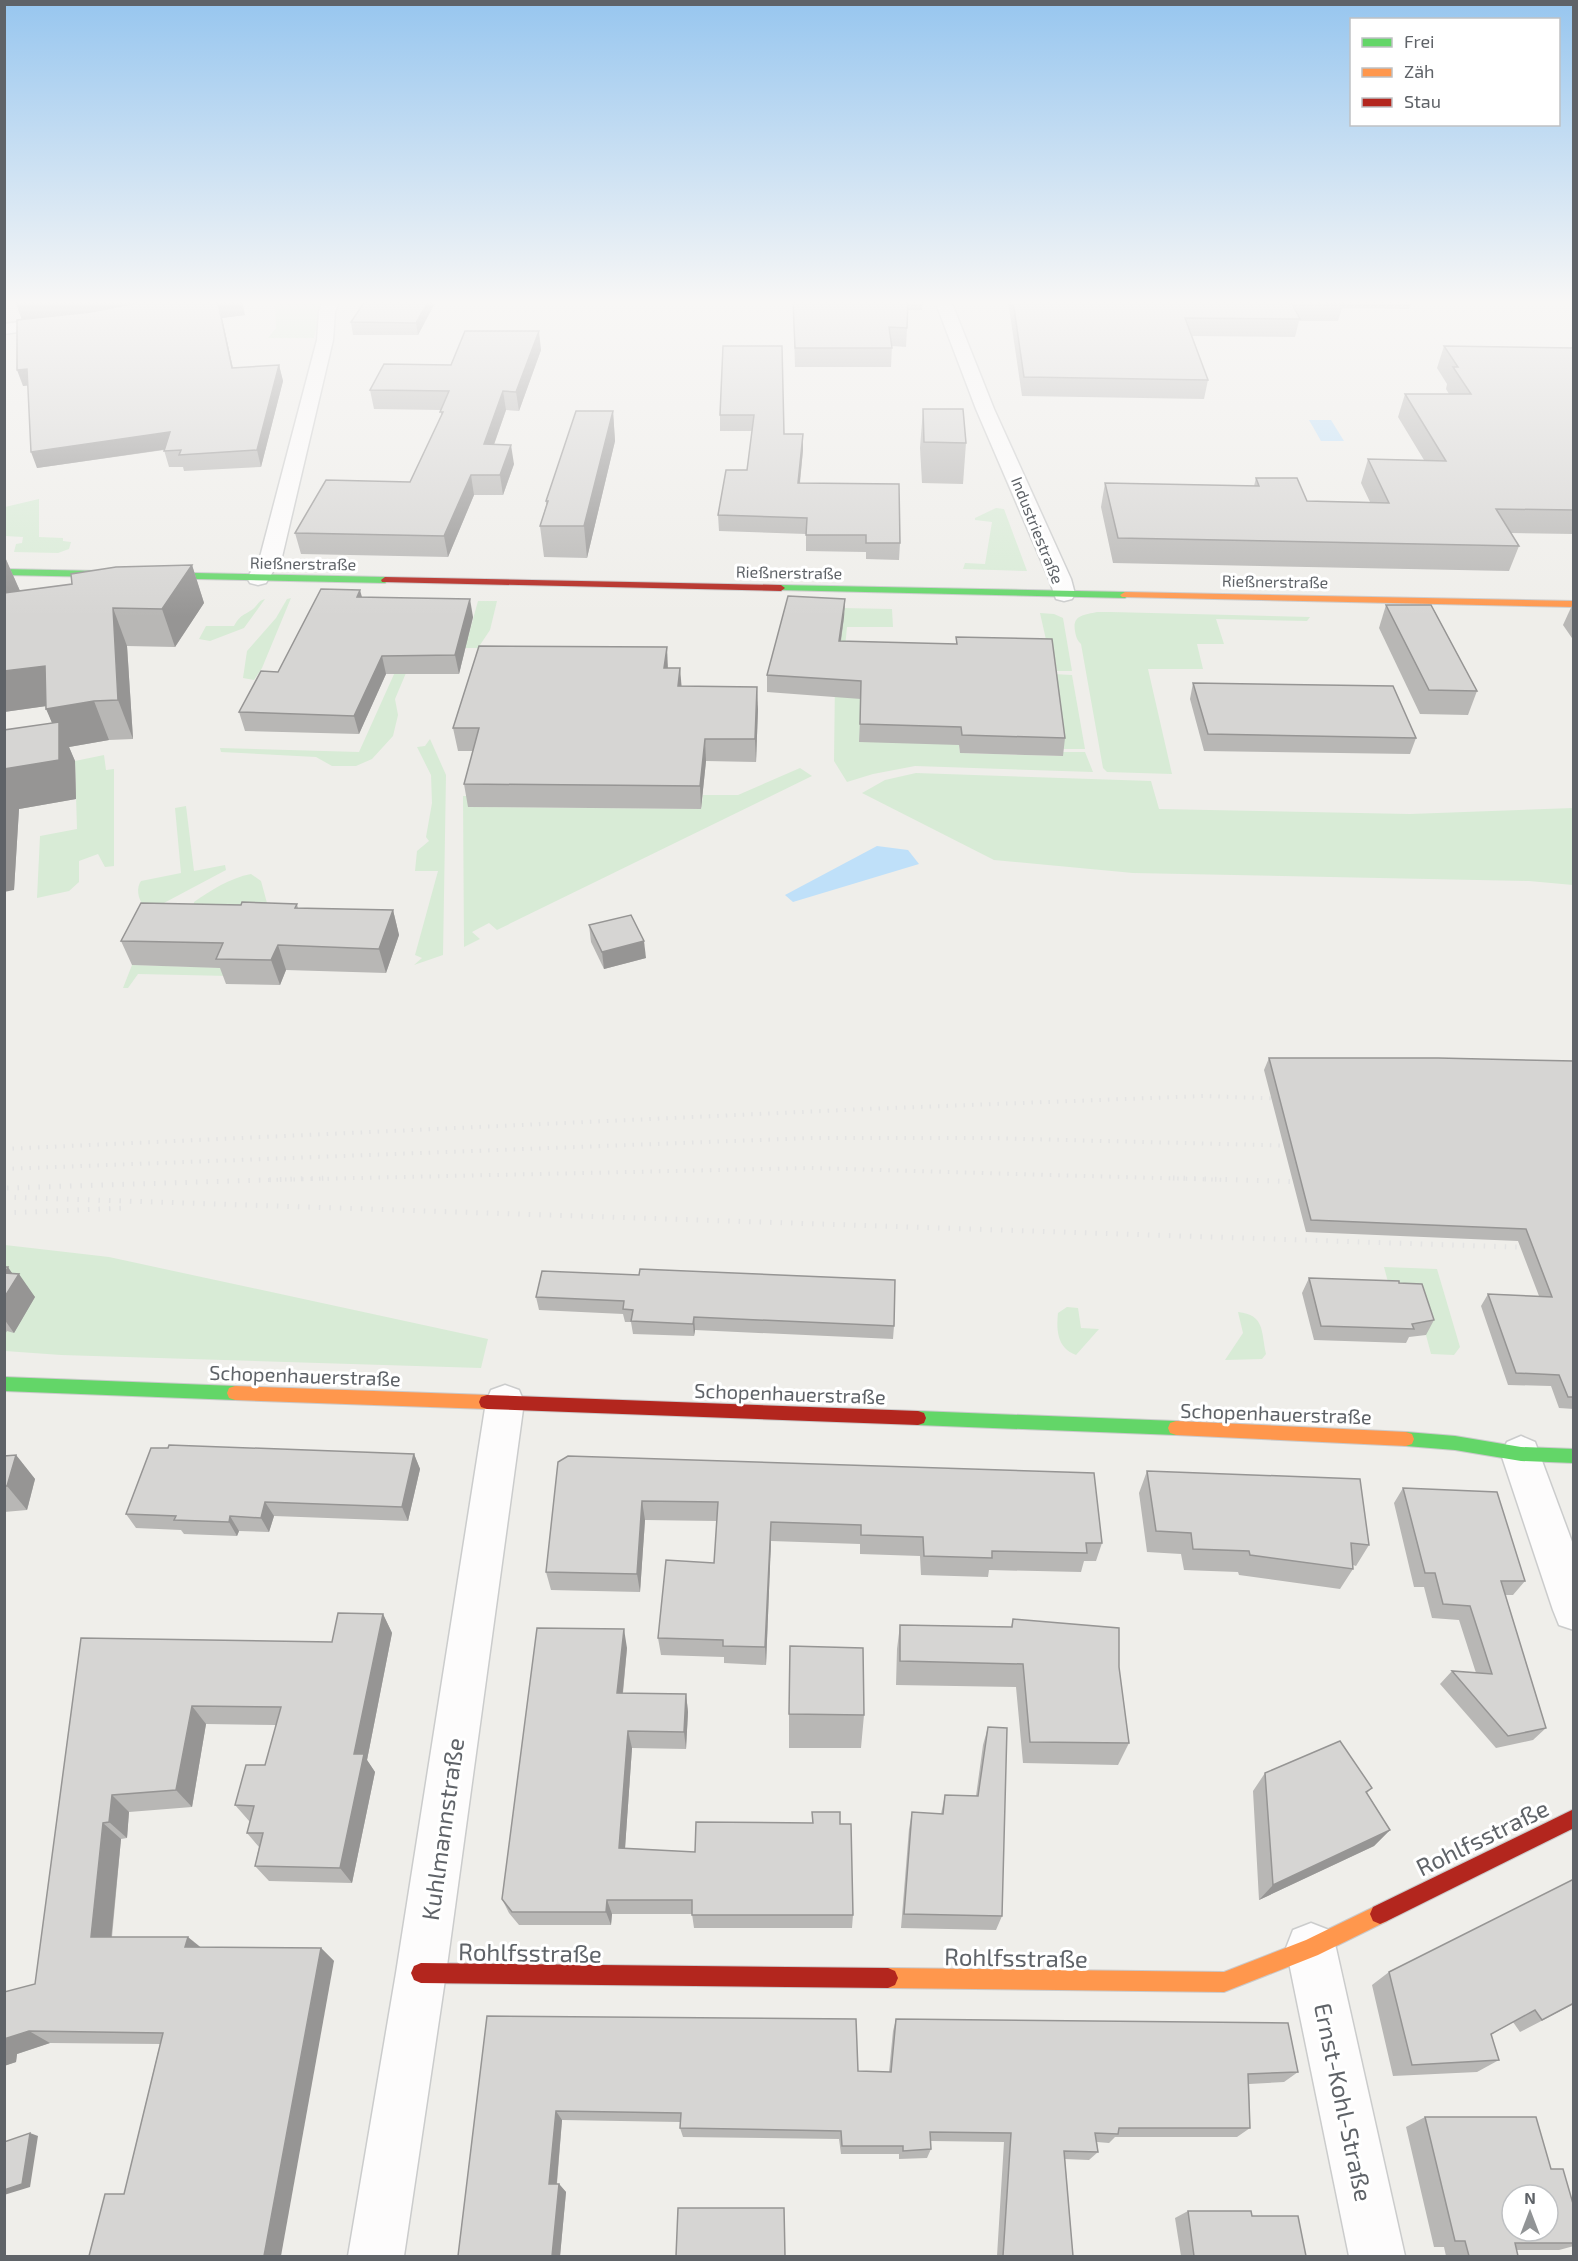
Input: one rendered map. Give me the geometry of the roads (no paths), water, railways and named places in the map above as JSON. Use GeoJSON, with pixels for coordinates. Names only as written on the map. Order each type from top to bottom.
{"type":"FeatureCollection","features":[{"type":"Feature","properties":{"kind":"street"},"geometry":{"type":"LineString","coordinates":[[258,578],[271,557],[308,407]]}},
{"type":"Feature","properties":{"kind":"street","name":"Industriestraße"},"geometry":{"type":"LineString","coordinates":[[984,407],[1060,579],[1064,594]]}},
{"type":"Feature","properties":{"kind":"street","name":"Rießnerstraße"},"geometry":{"type":"LineString","coordinates":[[4,572],[1574,604]]}},
{"type":"Feature","properties":{"kind":"street","name":"Schopenhauerstraße"},"geometry":{"type":"LineString","coordinates":[[4,1384],[1364,1435],[1455,1443],[1521,1454],[1574,1456]]}},
{"type":"Feature","properties":{"kind":"street","name":"Kuhlmannstraße"},"geometry":{"type":"LineString","coordinates":[[376,2256],[421,1973],[505,1402]]}},
{"type":"Feature","properties":{"kind":"street"},"geometry":{"type":"LineString","coordinates":[[1521,1454],[1574,1610]]}},
{"type":"Feature","properties":{"kind":"street","name":"Rohlfsstraße"},"geometry":{"type":"LineString","coordinates":[[421,1973],[1224,1982],[1311,1948],[1574,1818]]}},
{"type":"Feature","properties":{"kind":"street","name":"Ernst-Kohl-Straße"},"geometry":{"type":"LineString","coordinates":[[1311,1948],[1377,2256]]}},
{"type":"Feature","properties":{"kind":"water"},"geometry":{"type":"Polygon","coordinates":[[[1309,420],[1331,420],[1344,441],[1321,441],[1309,420]]]}},
{"type":"Feature","properties":{"kind":"water"},"geometry":{"type":"Polygon","coordinates":[[[877,846],[908,850],[919,864],[793,902],[785,895],[877,846]]]}},
{"type":"Feature","properties":{"kind":"railway"},"geometry":{"type":"LineString","coordinates":[[4,1149],[866,1109],[1203,1096],[1289,1099]]}},
{"type":"Feature","properties":{"kind":"railway"},"geometry":{"type":"LineString","coordinates":[[4,1169],[811,1138],[987,1138],[1301,1146]]}},
{"type":"Feature","properties":{"kind":"railway"},"geometry":{"type":"LineString","coordinates":[[268,1180],[810,1168],[1227,1180]]}},
{"type":"Feature","properties":{"kind":"railway"},"geometry":{"type":"LineString","coordinates":[[7,1188],[328,1178]]}},
{"type":"Feature","properties":{"kind":"railway"},"geometry":{"type":"LineString","coordinates":[[1173,1178],[1309,1182]]}},
{"type":"Feature","properties":{"kind":"railway"},"geometry":{"type":"LineString","coordinates":[[4,1197],[1574,1249]]}},
{"type":"Feature","properties":{"kind":"railway"},"geometry":{"type":"LineString","coordinates":[[4,1213],[127,1208]]}}]}
